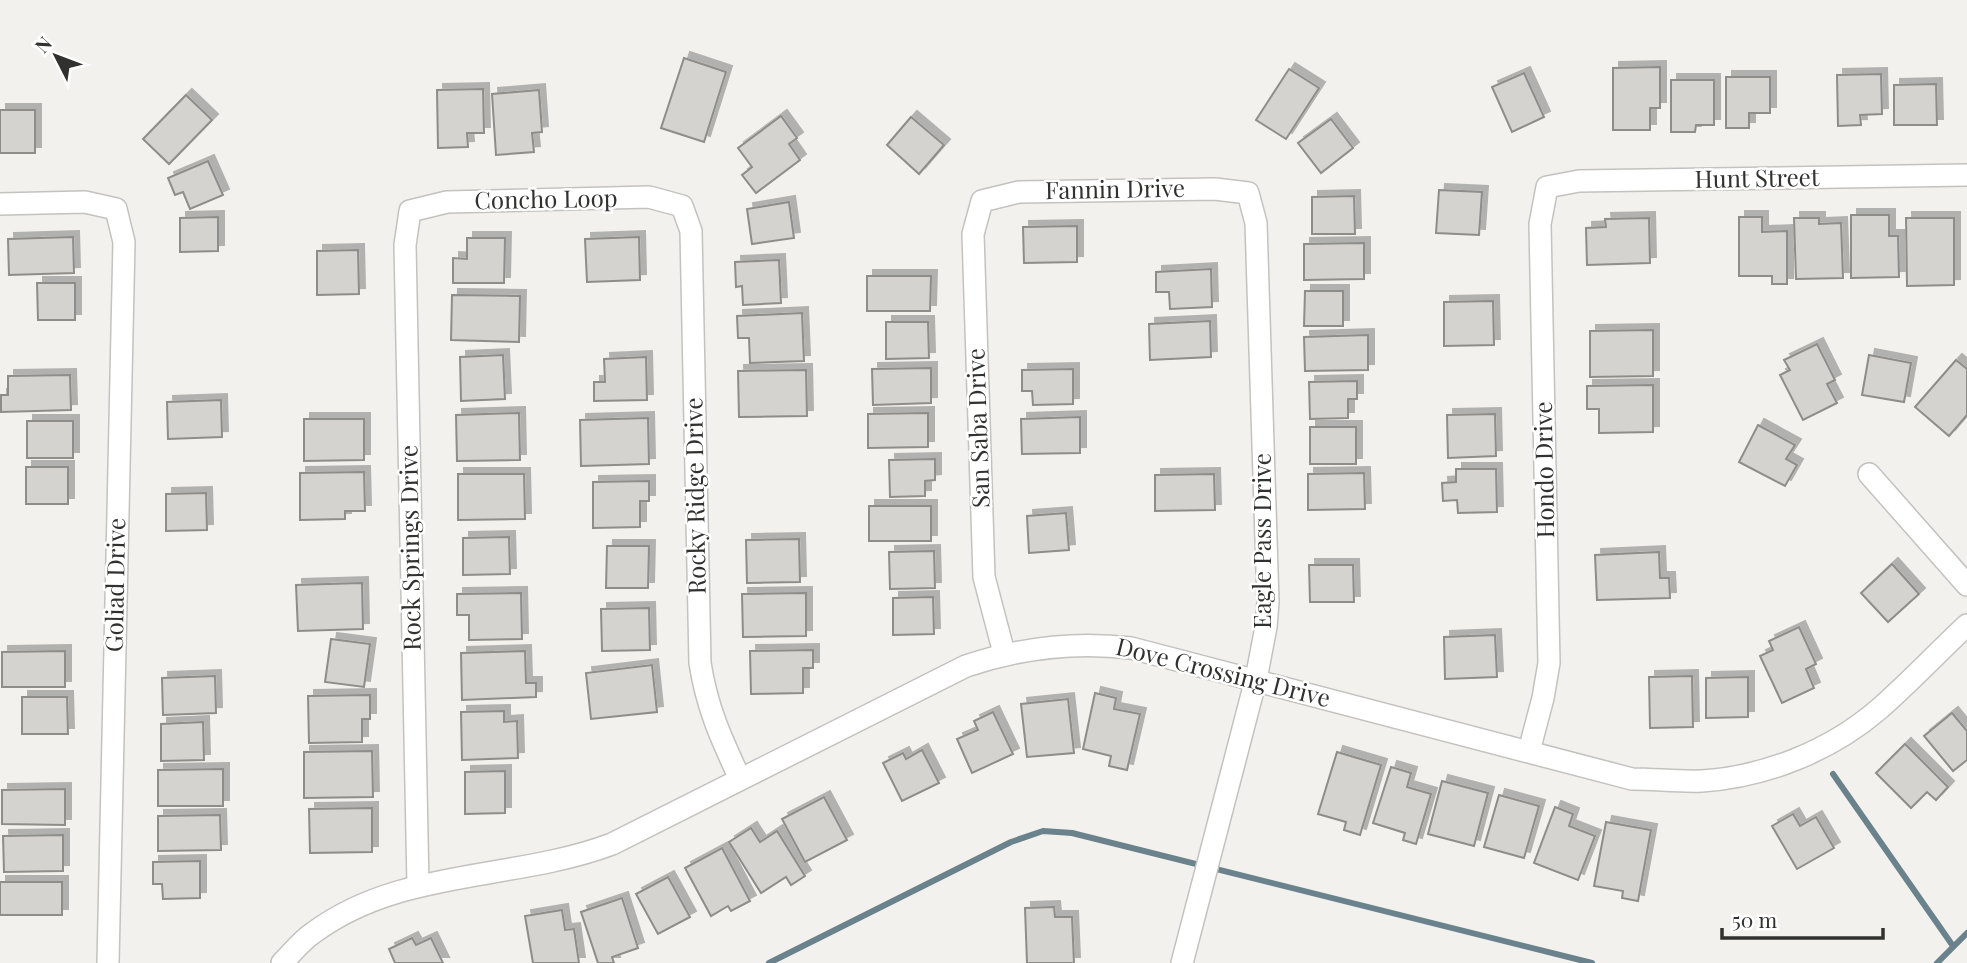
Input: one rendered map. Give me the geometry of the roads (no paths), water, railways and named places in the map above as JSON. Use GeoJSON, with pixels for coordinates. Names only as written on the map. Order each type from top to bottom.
{"type":"FeatureCollection","features":[{"type":"Feature","properties":{"kind":"street","name":"Hunt Street"},"geometry":{"type":"LineString","coordinates":[[1547,187],[1579,181],[1967,175]]}},
{"type":"Feature","properties":{"kind":"street","name":"Hondo Drive"},"geometry":{"type":"LineString","coordinates":[[1529,751],[1549,663],[1540,224],[1547,187]]}},
{"type":"Feature","properties":{"kind":"street","name":"Fannin Drive"},"geometry":{"type":"LineString","coordinates":[[982,201],[1019,192],[1215,189],[1248,194]]}},
{"type":"Feature","properties":{"kind":"street","name":"Eagle Pass Drive"},"geometry":{"type":"LineString","coordinates":[[1182,963],[1256,679],[1266,627],[1268,601],[1256,223],[1248,194]]}},
{"type":"Feature","properties":{"kind":"street","name":"Concho Loop"},"geometry":{"type":"LineString","coordinates":[[410,211],[447,202],[635,198],[649,198],[682,206]]}},
{"type":"Feature","properties":{"kind":"street","name":"San Saba Drive"},"geometry":{"type":"LineString","coordinates":[[982,201],[973,234],[984,577],[1004,653]]}},
{"type":"Feature","properties":{"kind":"street","name":"Goliad Drive"},"geometry":{"type":"LineString","coordinates":[[0,204],[86,202],[116,209],[124,242],[108,963]]}},
{"type":"Feature","properties":{"kind":"street","name":"Rocky Ridge Drive"},"geometry":{"type":"LineString","coordinates":[[682,206],[691,231],[700,663],[712,719],[740,779]]}},
{"type":"Feature","properties":{"kind":"street","name":"Rock Springs Drive"},"geometry":{"type":"LineString","coordinates":[[410,211],[405,245],[418,885]]}},
{"type":"Feature","properties":{"kind":"street"},"geometry":{"type":"LineString","coordinates":[[1869,474],[1967,585]]}},
{"type":"Feature","properties":{"kind":"street","name":"Dove Crossing Drive"},"geometry":{"type":"LineString","coordinates":[[282,963],[312,934],[384,895],[418,885],[541,865],[589,853],[612,844],[966,666],[1004,653],[1063,645],[1101,644],[1131,648],[1632,779],[1701,781],[1747,775],[1787,763],[1830,743],[1876,711],[1967,625]]}},
{"type":"Feature","properties":{"kind":"waterway"},"geometry":{"type":"LineString","coordinates":[[1833,774],[1953,946]]}},
{"type":"Feature","properties":{"kind":"waterway"},"geometry":{"type":"LineString","coordinates":[[769,963],[1011,842],[1043,831],[1072,833],[1592,963]]}},
{"type":"Feature","properties":{"kind":"waterway"},"geometry":{"type":"LineString","coordinates":[[1937,963],[1967,933]]}}]}
